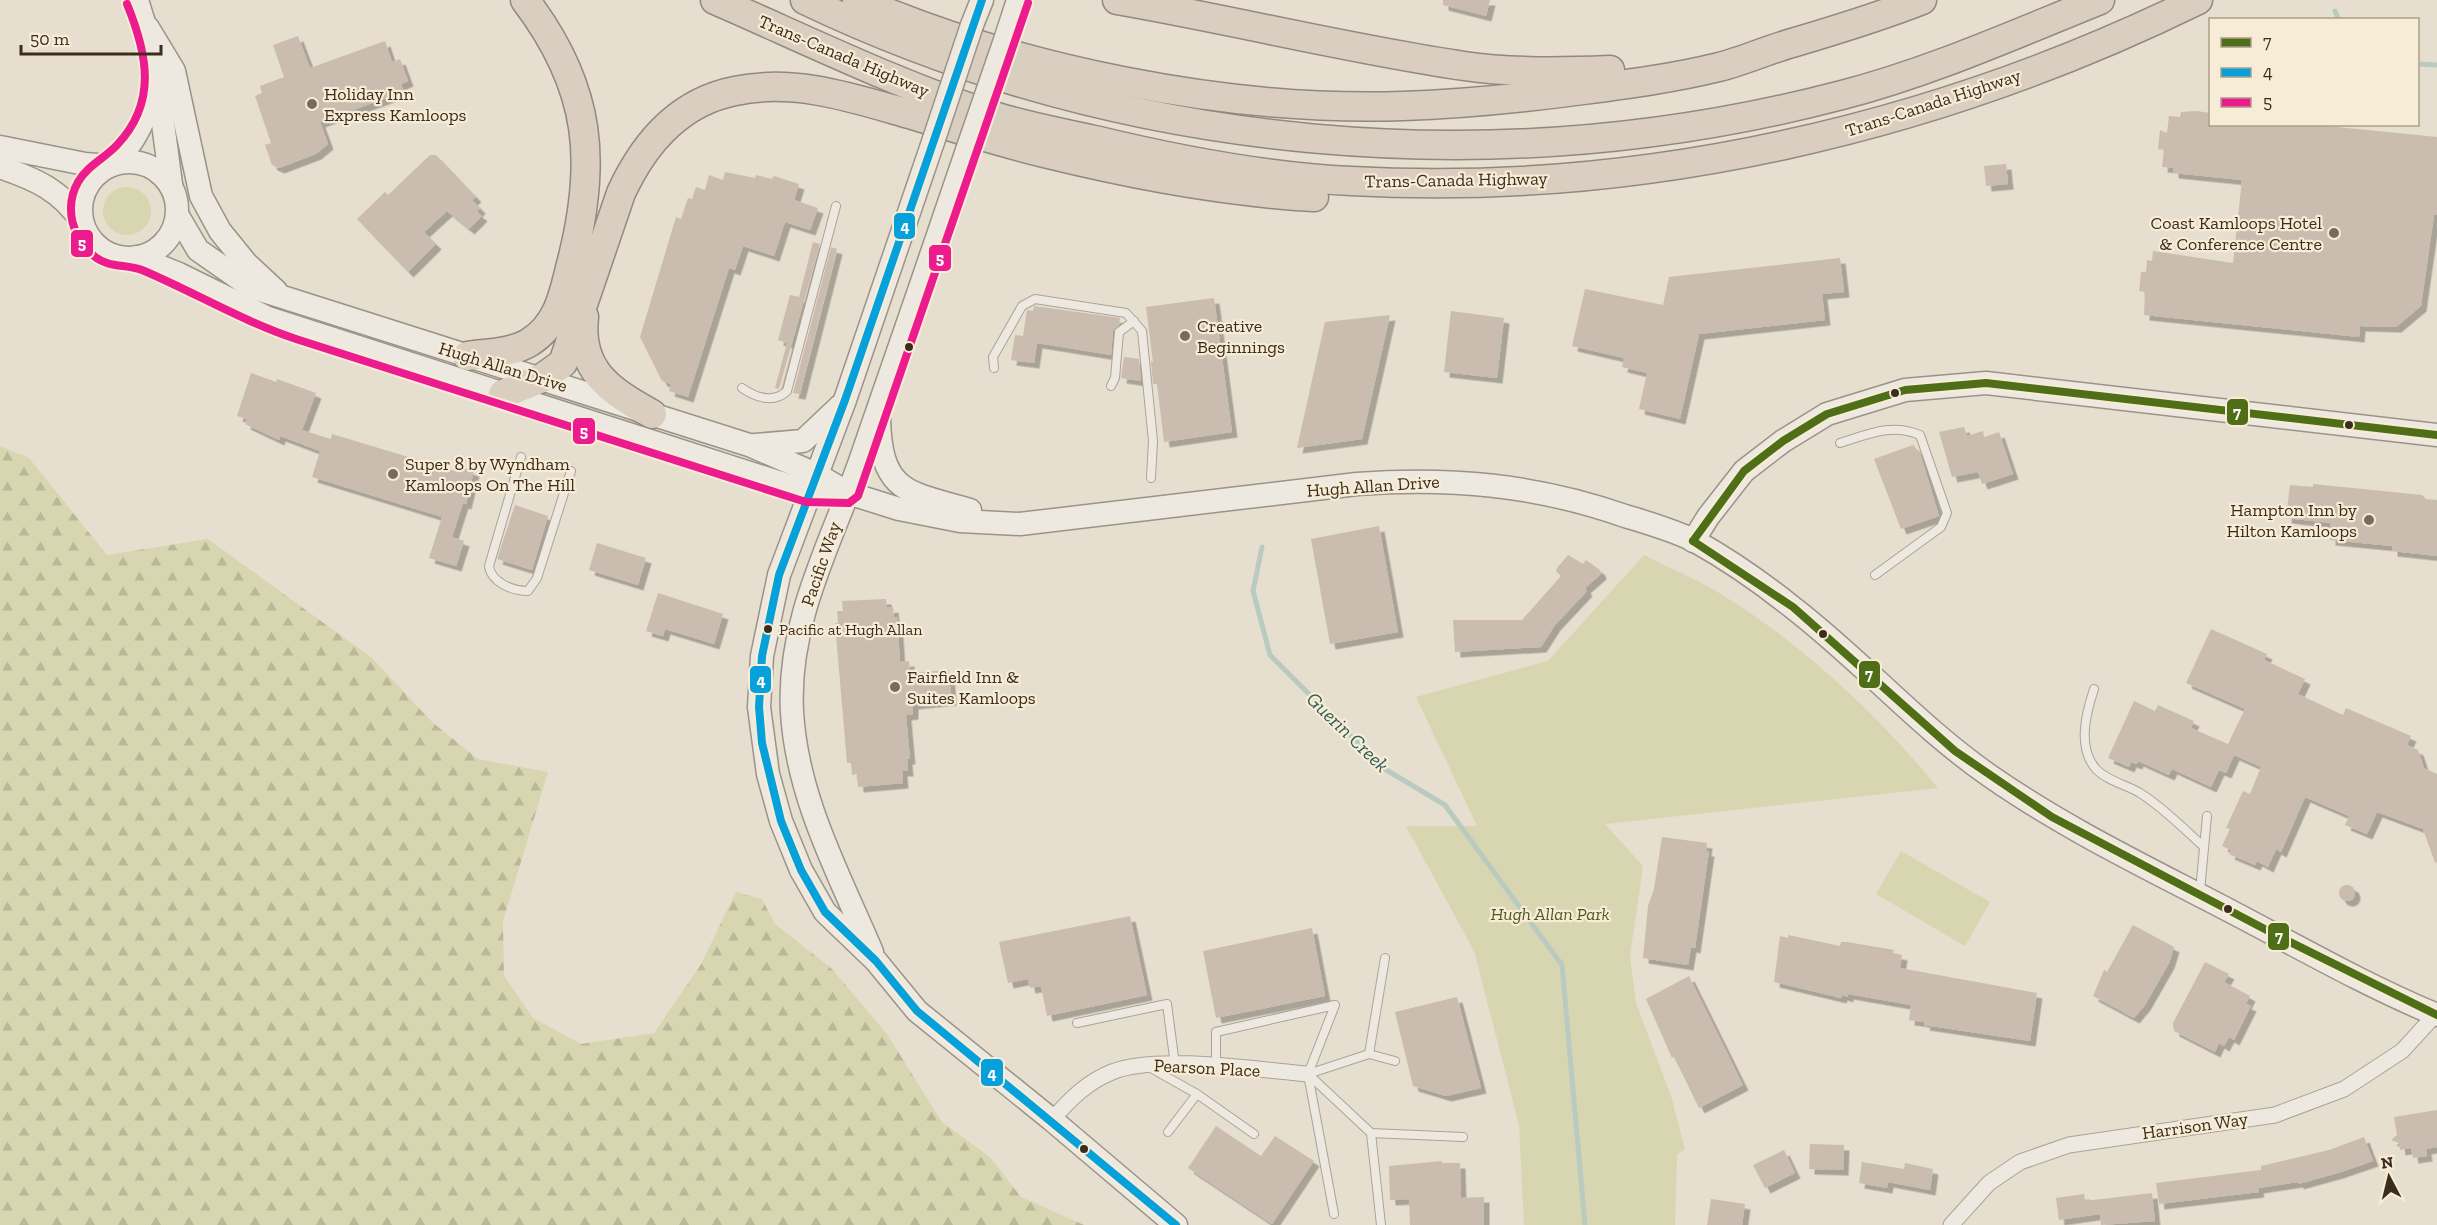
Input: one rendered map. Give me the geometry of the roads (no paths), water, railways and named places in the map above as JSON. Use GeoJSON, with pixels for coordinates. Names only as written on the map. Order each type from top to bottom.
{"type":"FeatureCollection","features":[{"type":"Feature","properties":{"kind":"highway"},"geometry":{"type":"LineString","coordinates":[[467,356],[528,344],[541,334],[556,316],[580,226],[587,177],[582,116],[575,90],[551,37],[525,0]]}},
{"type":"Feature","properties":{"kind":"highway","name":"Trans-Canada Highway"},"geometry":{"type":"LineString","coordinates":[[715,0],[932,94],[998,117],[1124,147],[1278,175],[1429,184],[1583,177],[1647,170],[1706,161],[1850,130],[1913,113],[2122,37],[2198,0]]}},
{"type":"Feature","properties":{"kind":"highway","name":"Trans-Canada Highway"},"geometry":{"type":"LineString","coordinates":[[805,0],[907,43],[1010,80],[1167,118],[1242,131],[1350,143],[1499,146],[1644,134],[1755,115],[1842,95],[1909,75],[2100,0]]}},
{"type":"Feature","properties":{"kind":"highway"},"geometry":{"type":"LineString","coordinates":[[857,0],[952,35],[1052,64],[1149,85],[1268,102],[1401,106],[1513,99],[1661,79],[1721,66],[1881,16],[1922,0]]}},
{"type":"Feature","properties":{"kind":"highway"},"geometry":{"type":"LineString","coordinates":[[1118,0],[1201,14],[1407,56],[1466,66],[1509,70],[1554,72],[1648,69],[1767,50]]}},
{"type":"Feature","properties":{"kind":"highway"},"geometry":{"type":"LineString","coordinates":[[1152,0],[1201,14]]}},
{"type":"Feature","properties":{"kind":"highway"},"geometry":{"type":"LineString","coordinates":[[503,394],[542,378],[563,363],[621,193],[631,172],[649,145],[663,128],[698,103],[734,91],[758,87],[804,88],[851,97],[1043,153],[1213,187],[1321,197],[1429,184]]}},
{"type":"Feature","properties":{"kind":"highway"},"geometry":{"type":"LineString","coordinates":[[587,297],[583,331],[591,365],[612,390],[652,414]]}},
{"type":"Feature","properties":{"kind":"main road"},"geometry":{"type":"LineString","coordinates":[[137,0],[148,28],[174,71],[201,196],[220,231],[246,262],[281,296]]}},
{"type":"Feature","properties":{"kind":"main road","name":"Pacific Way"},"geometry":{"type":"LineString","coordinates":[[982,0],[845,400],[779,575],[762,656],[759,707],[762,743],[781,821],[801,870],[825,912],[876,961],[917,1011],[1052,1120],[1176,1225]]}},
{"type":"Feature","properties":{"kind":"main road","name":"Pacific Way"},"geometry":{"type":"LineString","coordinates":[[876,961],[833,865],[813,812],[796,744],[792,710],[794,658],[811,584],[879,408],[1018,0]]}},
{"type":"Feature","properties":{"kind":"main road"},"geometry":{"type":"LineString","coordinates":[[0,166],[31,177],[69,202],[97,245],[109,254],[123,258],[137,257],[152,253],[164,244],[173,231],[178,216],[177,200],[171,184],[157,74],[148,28]]}},
{"type":"Feature","properties":{"kind":"main road"},"geometry":{"type":"LineString","coordinates":[[82,222],[81,208],[86,189],[98,173],[127,151],[146,115],[157,74]]}},
{"type":"Feature","properties":{"kind":"main road"},"geometry":{"type":"LineString","coordinates":[[0,147],[86,164],[111,165],[137,162],[150,166],[171,184]]}},
{"type":"Feature","properties":{"kind":"main road","name":"Hugh Allan Drive"},"geometry":{"type":"LineString","coordinates":[[178,216],[198,250],[251,287],[749,445],[813,483]]}},
{"type":"Feature","properties":{"kind":"main road","name":"Hugh Allan Drive"},"geometry":{"type":"LineString","coordinates":[[137,257],[179,274],[268,318],[503,394],[848,493],[928,515],[960,521],[1020,524],[1357,484],[1409,480],[1463,481],[1521,488],[1582,502],[1693,541],[1793,607],[1854,658],[1921,722],[1989,776],[2052,817],[2199,895],[2436,1014]]}},
{"type":"Feature","properties":{"kind":"main road"},"geometry":{"type":"LineString","coordinates":[[1693,541],[1708,517],[1744,471],[1783,441],[1827,414],[1905,390],[1986,383],[2437,435]]}},
{"type":"Feature","properties":{"kind":"main road"},"geometry":{"type":"LineString","coordinates":[[749,445],[802,441],[845,400]]}},
{"type":"Feature","properties":{"kind":"main road"},"geometry":{"type":"LineString","coordinates":[[879,408],[882,455],[887,469],[898,484],[910,493],[1020,524]]}},
{"type":"Feature","properties":{"kind":"main road"},"geometry":{"type":"LineString","coordinates":[[781,821],[813,812]]}},
{"type":"Feature","properties":{"kind":"street","name":"Harrison Way"},"geometry":{"type":"LineString","coordinates":[[1951,1225],[1989,1183],[2020,1162],[2068,1145],[2275,1115],[2344,1089],[2402,1052],[2436,1014]]}},
{"type":"Feature","properties":{"kind":"street","name":"Pearson Place"},"geometry":{"type":"LineString","coordinates":[[1052,1120],[1076,1093],[1113,1072],[1145,1065],[1216,1067],[1308,1074]]}},
{"type":"Feature","properties":{"kind":"lane"},"geometry":{"type":"LineString","coordinates":[[742,388],[754,396],[769,398],[780,397],[787,391],[836,206]]}},
{"type":"Feature","properties":{"kind":"lane"},"geometry":{"type":"LineString","coordinates":[[994,368],[993,357],[1022,306],[1035,299],[1126,313],[1142,331],[1153,441],[1151,478]]}},
{"type":"Feature","properties":{"kind":"lane"},"geometry":{"type":"LineString","coordinates":[[1110,386],[1115,378],[1119,332],[1134,321]]}},
{"type":"Feature","properties":{"kind":"lane"},"geometry":{"type":"LineString","coordinates":[[1840,443],[1887,429],[1904,428],[1920,435],[1947,513],[1941,527],[1875,574]]}},
{"type":"Feature","properties":{"kind":"lane"},"geometry":{"type":"LineString","coordinates":[[521,457],[489,567],[490,575],[496,581],[520,591],[528,591],[537,578],[571,471]]}},
{"type":"Feature","properties":{"kind":"lane"},"geometry":{"type":"LineString","coordinates":[[2094,689],[2085,731],[2086,751],[2096,769],[2141,794],[2204,847]]}},
{"type":"Feature","properties":{"kind":"lane"},"geometry":{"type":"LineString","coordinates":[[2199,895],[2207,816]]}},
{"type":"Feature","properties":{"kind":"lane"},"geometry":{"type":"LineString","coordinates":[[1369,1054],[1385,958]]}},
{"type":"Feature","properties":{"kind":"lane"},"geometry":{"type":"LineString","coordinates":[[1077,1023],[1167,1004],[1176,1065]]}},
{"type":"Feature","properties":{"kind":"lane"},"geometry":{"type":"LineString","coordinates":[[1216,1067],[1216,1032],[1335,1005],[1308,1074],[1334,1214]]}},
{"type":"Feature","properties":{"kind":"lane"},"geometry":{"type":"LineString","coordinates":[[1308,1074],[1369,1054],[1395,1061]]}},
{"type":"Feature","properties":{"kind":"lane"},"geometry":{"type":"LineString","coordinates":[[1145,1065],[1197,1094],[1254,1134]]}},
{"type":"Feature","properties":{"kind":"lane"},"geometry":{"type":"LineString","coordinates":[[1308,1074],[1371,1133],[1463,1137]]}},
{"type":"Feature","properties":{"kind":"lane"},"geometry":{"type":"LineString","coordinates":[[1168,1132],[1197,1094]]}},
{"type":"Feature","properties":{"kind":"lane"},"geometry":{"type":"LineString","coordinates":[[1371,1133],[1381,1225]]}},
{"type":"Feature","properties":{"kind":"waterway"},"geometry":{"type":"LineString","coordinates":[[2335,11],[2338,18]]}},
{"type":"Feature","properties":{"kind":"waterway"},"geometry":{"type":"LineString","coordinates":[[2419,64],[2437,65]]}},
{"type":"Feature","properties":{"kind":"waterway","name":"Guerin Creek"},"geometry":{"type":"LineString","coordinates":[[1262,547],[1253,591],[1270,655],[1383,768],[1445,805],[1562,965],[1585,1225]]}},
{"type":"Feature","properties":{"kind":"place","name":"Holiday Inn Express Kamloops"},"geometry":{"type":"Point","coordinates":[312,104]}},
{"type":"Feature","properties":{"kind":"place","name":"Coast Kamloops Hotel & Conference Centre"},"geometry":{"type":"Point","coordinates":[2334,233]}},
{"type":"Feature","properties":{"kind":"place","name":"Creative Beginnings"},"geometry":{"type":"Point","coordinates":[1185,336]}},
{"type":"Feature","properties":{"kind":"place","name":"Super 8 by Wyndham Kamloops On The Hill"},"geometry":{"type":"Point","coordinates":[393,474]}},
{"type":"Feature","properties":{"kind":"place","name":"Hampton Inn by Hilton Kamloops"},"geometry":{"type":"Point","coordinates":[2369,520]}},
{"type":"Feature","properties":{"kind":"place","name":"Pacific at Hugh Allan"},"geometry":{"type":"Point","coordinates":[768,629]}},
{"type":"Feature","properties":{"kind":"place","name":"Fairfield Inn & Suites Kamloops"},"geometry":{"type":"Point","coordinates":[895,687]}},
{"type":"Feature","properties":{"kind":"park label","name":"Hugh Allan Park"},"geometry":{"type":"Point","coordinates":[1550,914]}}]}
